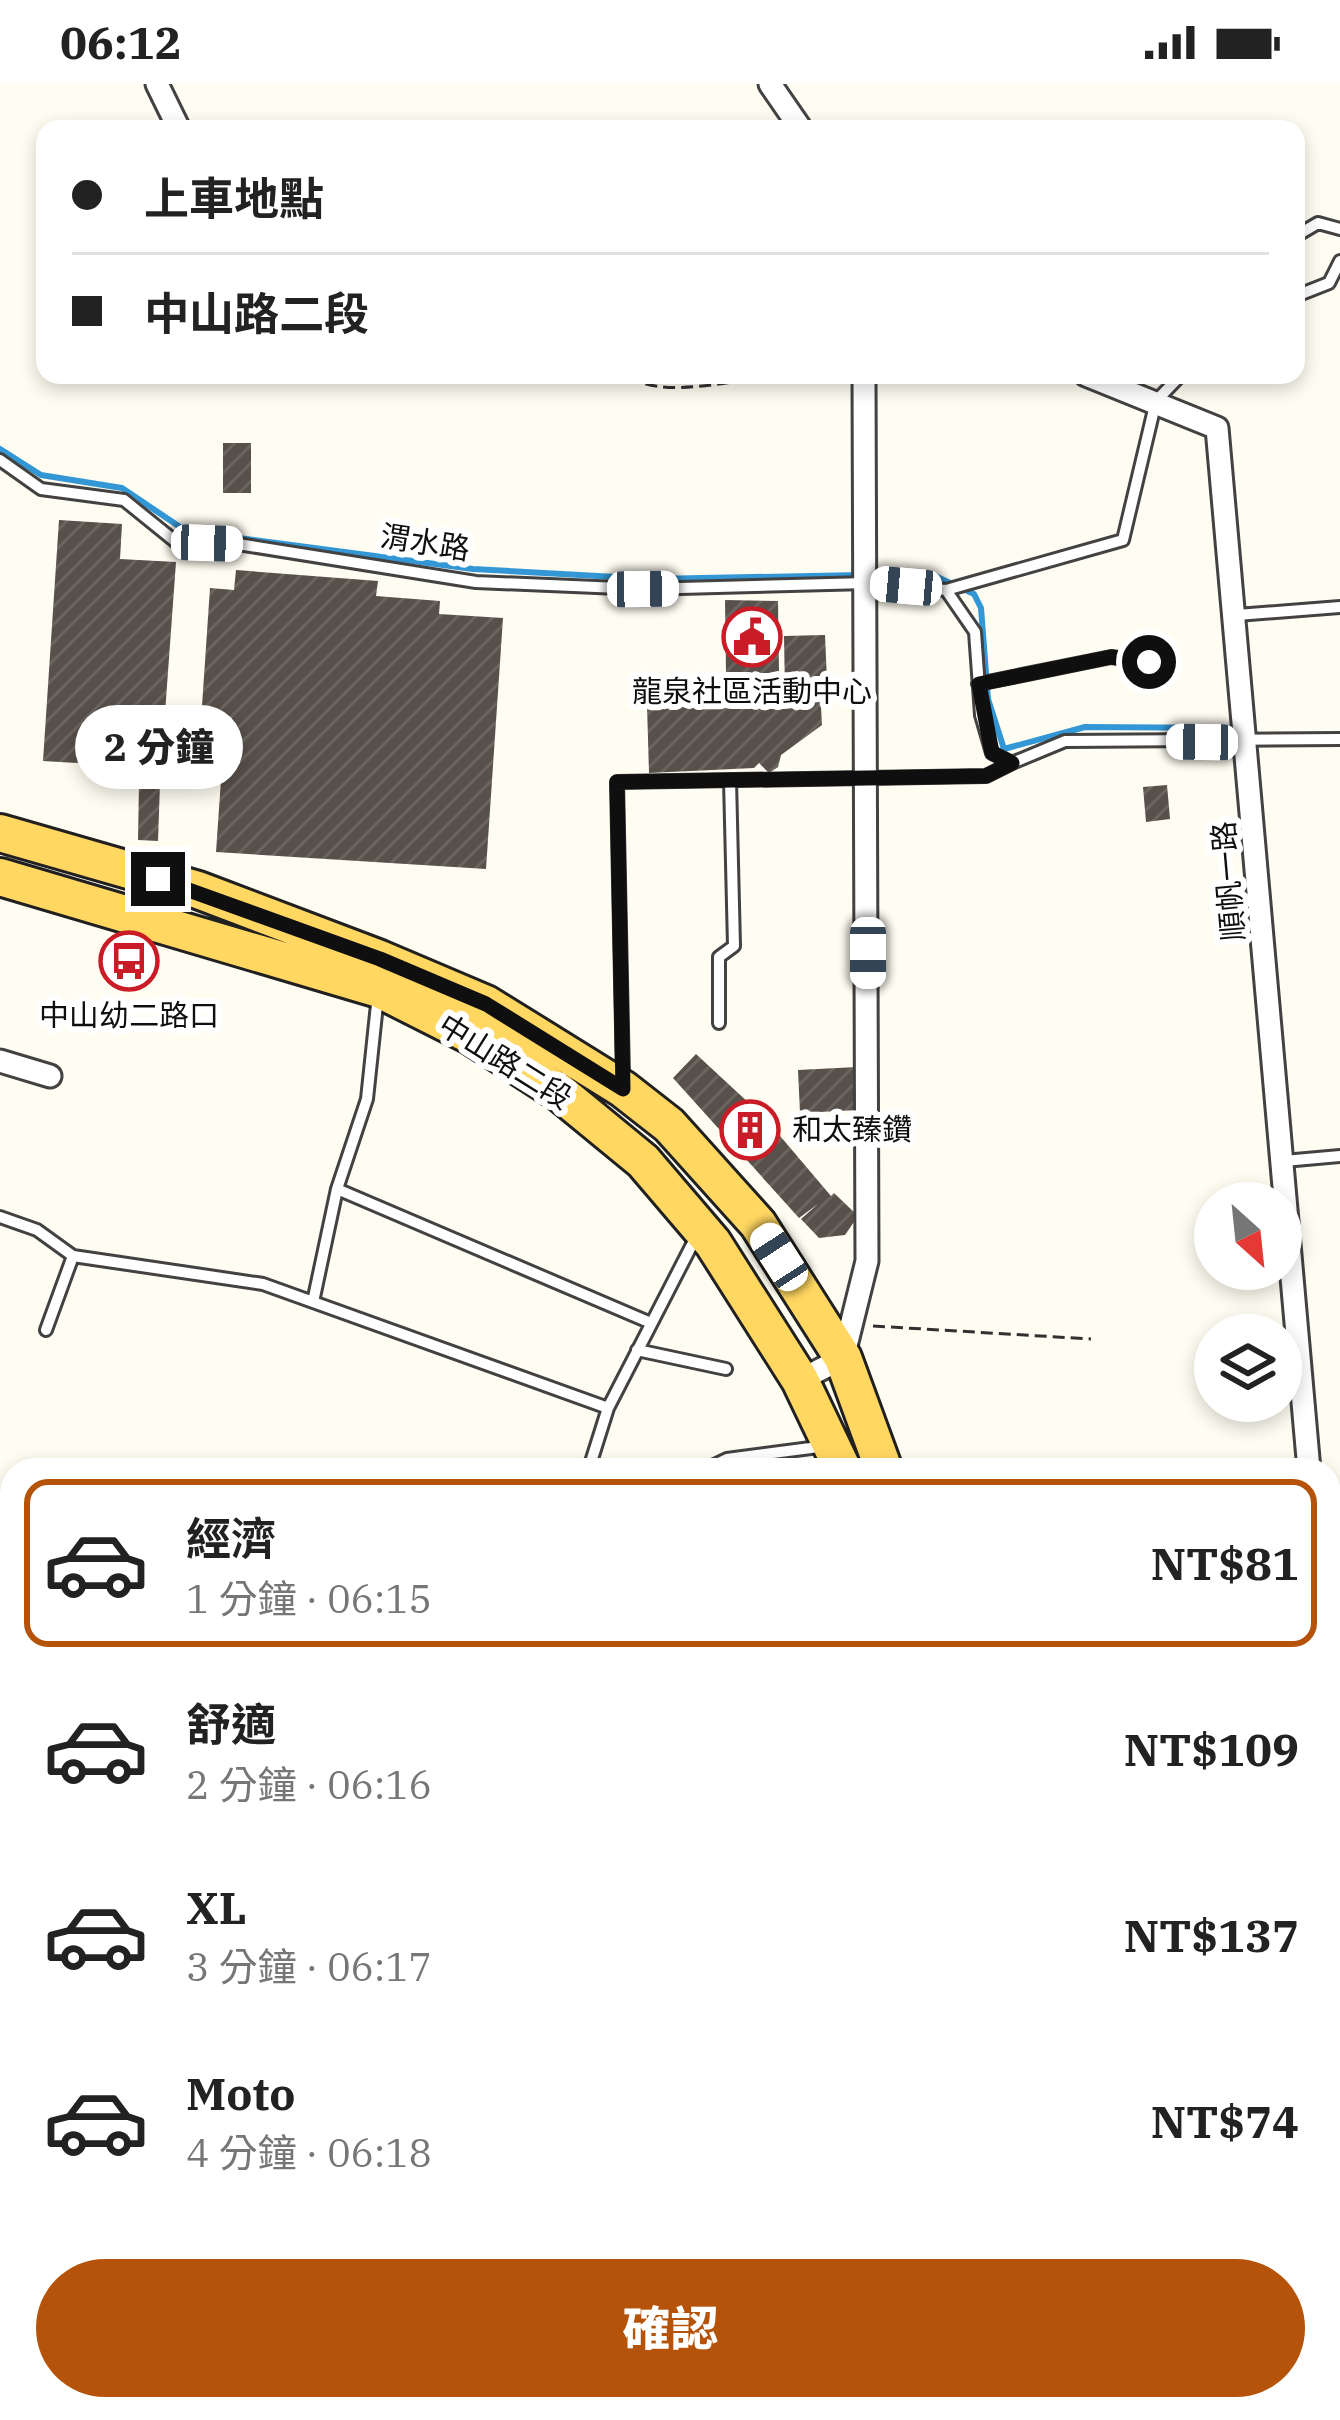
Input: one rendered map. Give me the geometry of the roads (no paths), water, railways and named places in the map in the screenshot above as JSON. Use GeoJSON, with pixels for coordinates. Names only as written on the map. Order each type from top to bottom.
{"type":"FeatureCollection","features":[{"type":"Feature","properties":{"kind":"main road","name":"中山路二段"},"geometry":{"type":"LineString","coordinates":[[0,833],[198,890],[380,959],[486,1004],[623,1089],[669,1125],[758,1224],[843,1358],[880,1458]]}},
{"type":"Feature","properties":{"kind":"main road","name":"中山路二段"},"geometry":{"type":"LineString","coordinates":[[0,877],[379,989],[470,1036],[559,1092],[643,1161],[700,1228],[800,1380],[839,1457]]}},
{"type":"Feature","properties":{"kind":"street"},"geometry":{"type":"LineString","coordinates":[[158,84],[175,120]]}},
{"type":"Feature","properties":{"kind":"street"},"geometry":{"type":"LineString","coordinates":[[770,84],[795,120]]}},
{"type":"Feature","properties":{"kind":"street"},"geometry":{"type":"LineString","coordinates":[[800,1380],[843,1358],[868,1261],[864,384]]}},
{"type":"Feature","properties":{"kind":"street","name":"順帆一路"},"geometry":{"type":"LineString","coordinates":[[1110,384],[1217,428],[1308,1458]]}},
{"type":"Feature","properties":{"kind":"street"},"geometry":{"type":"LineString","coordinates":[[0,1061],[50,1076]]}},
{"type":"Feature","properties":{"kind":"lane"},"geometry":{"type":"LineString","coordinates":[[1305,231],[1318,223],[1340,229]]}},
{"type":"Feature","properties":{"kind":"lane"},"geometry":{"type":"LineString","coordinates":[[1305,292],[1328,283],[1340,261]]}},
{"type":"Feature","properties":{"kind":"lane","name":"渭水路"},"geometry":{"type":"LineString","coordinates":[[0,460],[41,489],[124,500],[176,542],[238,544],[476,581],[643,589],[867,583],[946,590],[1123,540],[1156,401],[1172,384]]}},
{"type":"Feature","properties":{"kind":"lane"},"geometry":{"type":"LineString","coordinates":[[946,590],[975,632],[992,753],[1012,763]]}},
{"type":"Feature","properties":{"kind":"lane"},"geometry":{"type":"LineString","coordinates":[[1237,615],[1340,607]]}},
{"type":"Feature","properties":{"kind":"lane"},"geometry":{"type":"LineString","coordinates":[[979,684],[1111,657],[1149,662]]}},
{"type":"Feature","properties":{"kind":"lane"},"geometry":{"type":"LineString","coordinates":[[623,1089],[617,782],[986,776],[1065,741],[1340,739]]}},
{"type":"Feature","properties":{"kind":"lane"},"geometry":{"type":"LineString","coordinates":[[719,1024],[719,957],[734,946],[730,780]]}},
{"type":"Feature","properties":{"kind":"lane"},"geometry":{"type":"LineString","coordinates":[[313,1302],[337,1189],[367,1100],[379,989]]}},
{"type":"Feature","properties":{"kind":"lane"},"geometry":{"type":"LineString","coordinates":[[1283,1161],[1340,1156]]}},
{"type":"Feature","properties":{"kind":"lane"},"geometry":{"type":"LineString","coordinates":[[337,1189],[651,1323]]}},
{"type":"Feature","properties":{"kind":"lane"},"geometry":{"type":"LineString","coordinates":[[0,1217],[37,1230],[73,1256],[263,1284],[608,1408]]}},
{"type":"Feature","properties":{"kind":"lane"},"geometry":{"type":"LineString","coordinates":[[592,1458],[608,1408],[700,1228]]}},
{"type":"Feature","properties":{"kind":"lane"},"geometry":{"type":"LineString","coordinates":[[46,1330],[73,1256]]}},
{"type":"Feature","properties":{"kind":"lane"},"geometry":{"type":"LineString","coordinates":[[638,1350],[726,1369]]}},
{"type":"Feature","properties":{"kind":"lane"},"geometry":{"type":"LineString","coordinates":[[783,1458],[839,1457]]}},
{"type":"Feature","properties":{"kind":"waterway"},"geometry":{"type":"LineString","coordinates":[[0,449],[41,475],[122,488],[186,531],[473,569],[652,579],[860,575]]}},
{"type":"Feature","properties":{"kind":"waterway"},"geometry":{"type":"LineString","coordinates":[[873,574],[935,576],[974,594],[981,608],[988,699],[1004,749],[1085,727],[1238,728]]}},
{"type":"Feature","properties":{"kind":"place","name":"龍泉社區活動中心"},"geometry":{"type":"Point","coordinates":[752,637]}},
{"type":"Feature","properties":{"kind":"place","name":"中山幼二路口"},"geometry":{"type":"Point","coordinates":[129,961]}},
{"type":"Feature","properties":{"kind":"place","name":"和太臻鑽"},"geometry":{"type":"Point","coordinates":[750,1130]}}]}
